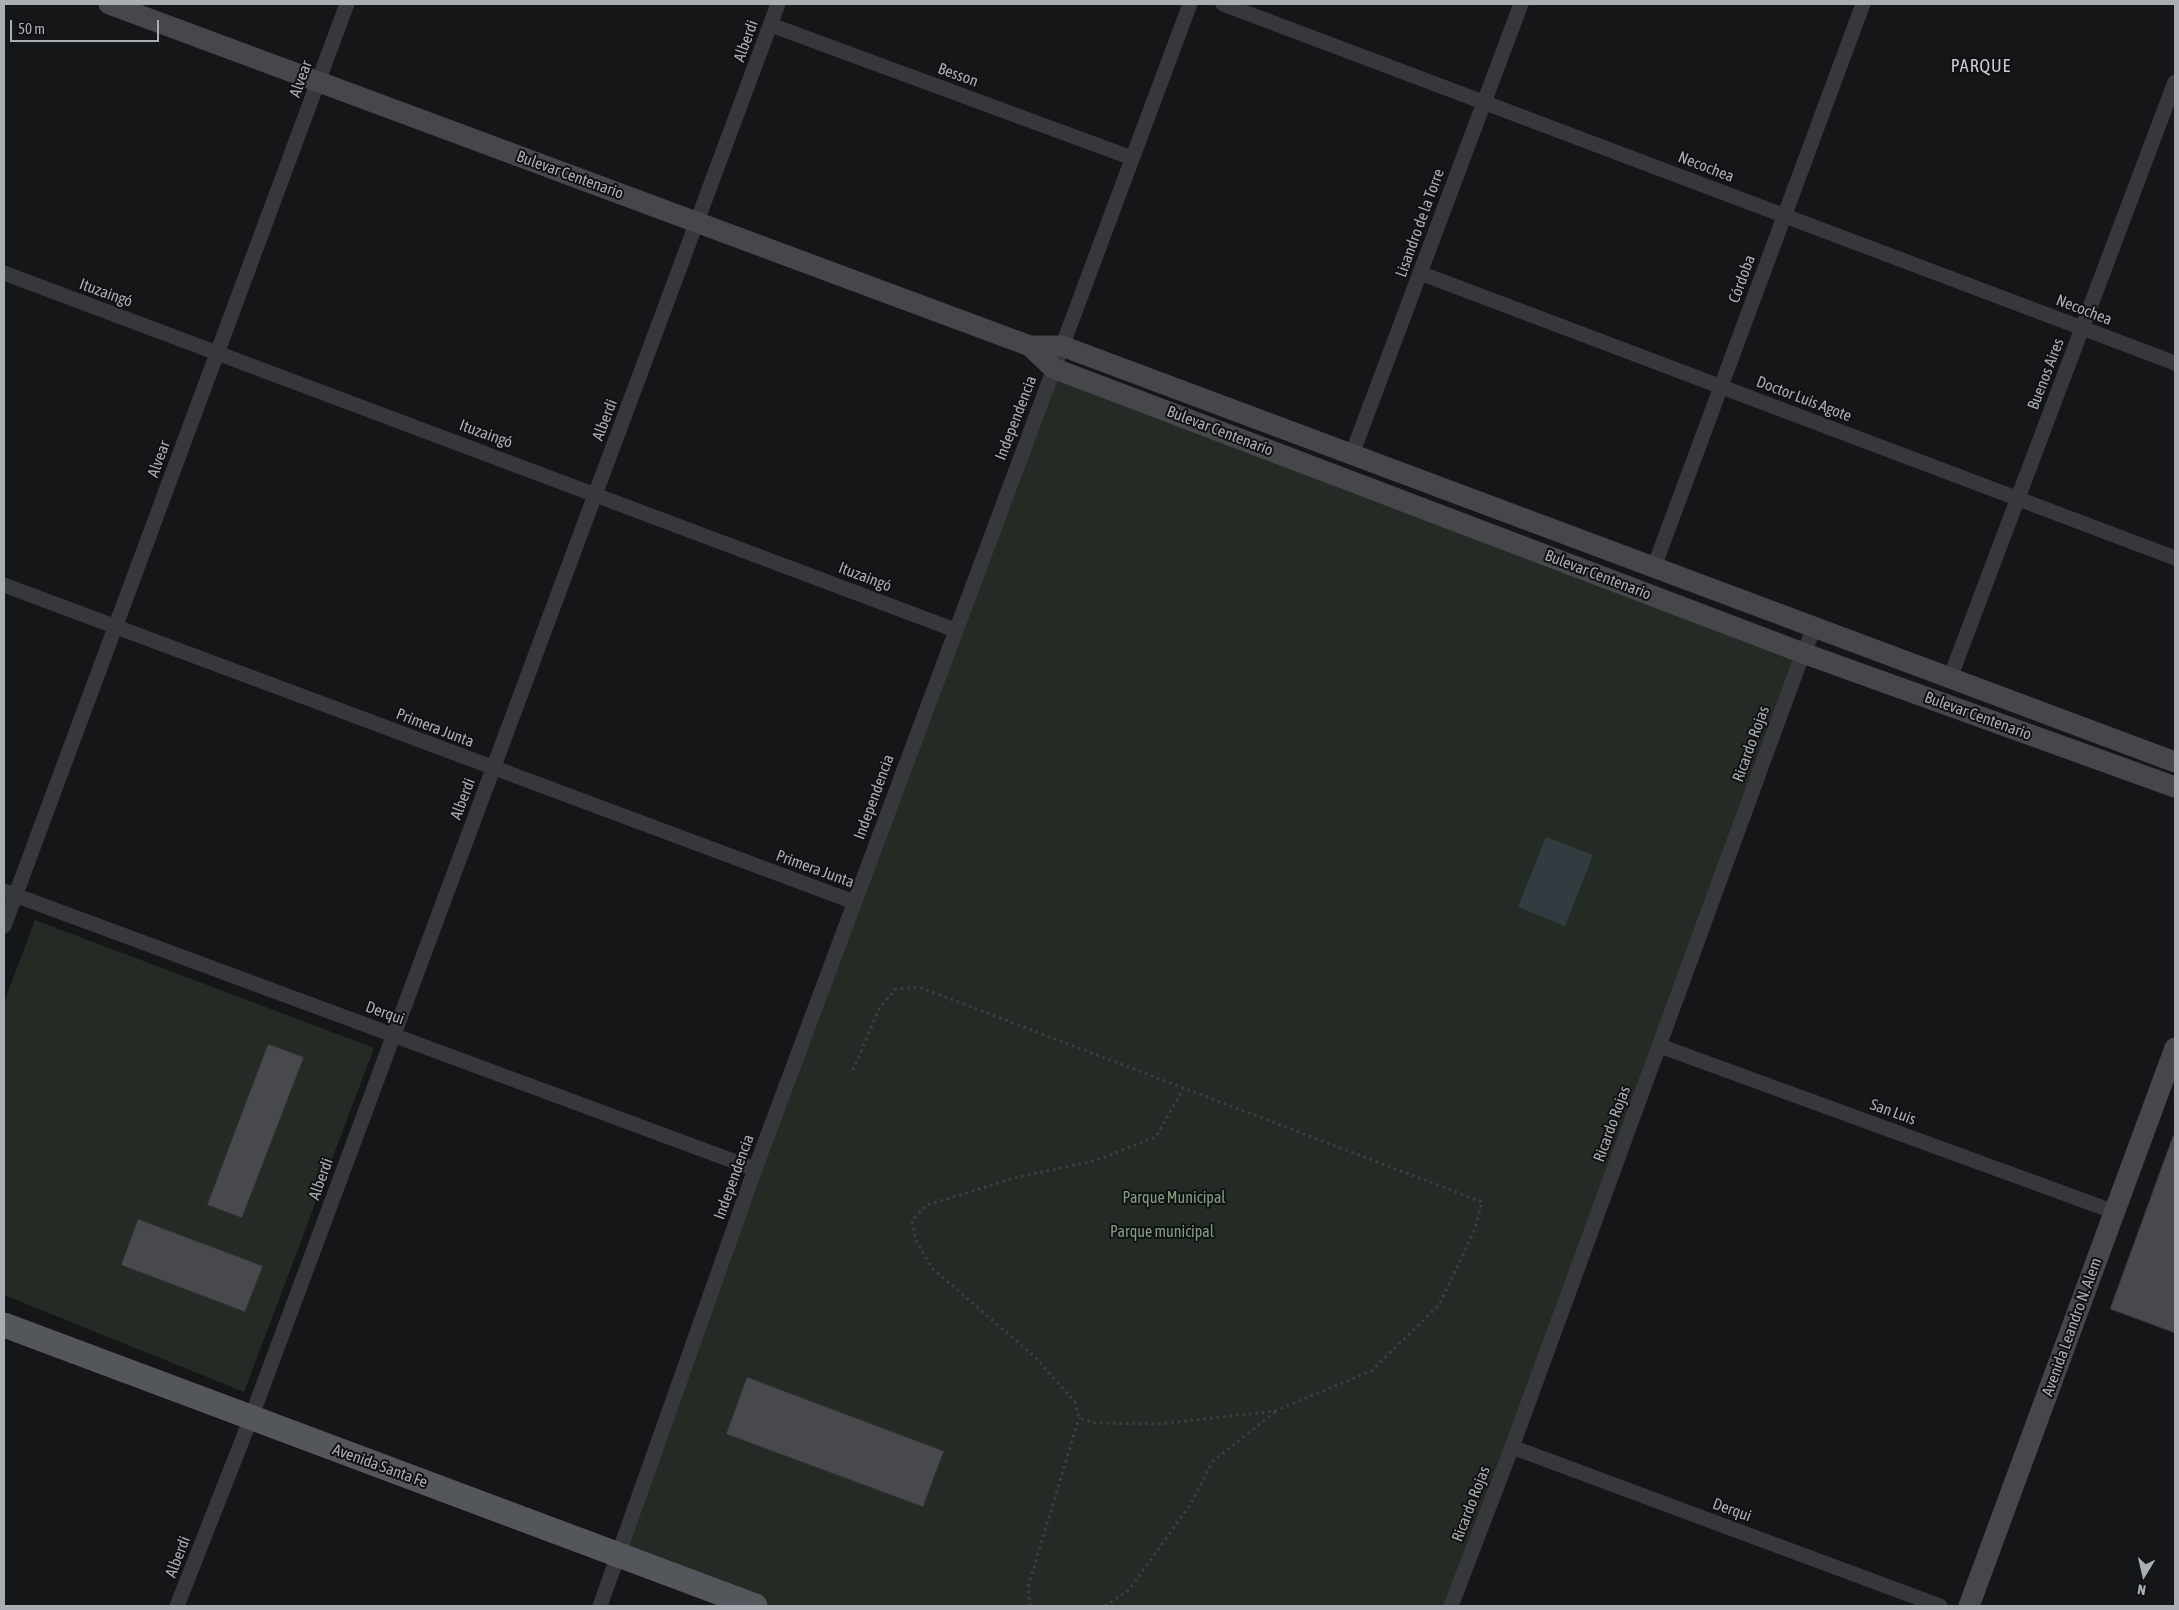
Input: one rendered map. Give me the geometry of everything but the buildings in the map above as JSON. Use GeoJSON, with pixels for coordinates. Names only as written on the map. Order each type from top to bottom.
{"type":"FeatureCollection","features":[{"type":"Feature","properties":{"kind":"main road","name":"Bulevar Centenario"},"geometry":{"type":"LineString","coordinates":[[110,4],[1030,346],[1062,346],[2175,762]]}},
{"type":"Feature","properties":{"kind":"main road","name":"Bulevar Centenario"},"geometry":{"type":"LineString","coordinates":[[1030,346],[1053,368],[1803,653],[2175,788]]}},
{"type":"Feature","properties":{"kind":"main road","name":"Avenida Leandro N. Alem"},"geometry":{"type":"LineString","coordinates":[[1970,1606],[2175,1048]]}},
{"type":"Feature","properties":{"kind":"main road","name":"Avenida Santa Fe"},"geometry":{"type":"LineString","coordinates":[[4,1325],[756,1606]]}},
{"type":"Feature","properties":{"kind":"street","name":"Alvear"},"geometry":{"type":"LineString","coordinates":[[4,926],[10,893],[116,626],[347,4]]}},
{"type":"Feature","properties":{"kind":"street","name":"Alberdi"},"geometry":{"type":"LineString","coordinates":[[177,1606],[251,1418],[778,4]]}},
{"type":"Feature","properties":{"kind":"street","name":"Independencia"},"geometry":{"type":"LineString","coordinates":[[600,1606],[755,1169],[1190,4]]}},
{"type":"Feature","properties":{"kind":"street","name":"Necochea"},"geometry":{"type":"LineString","coordinates":[[1224,4],[2175,363]]}},
{"type":"Feature","properties":{"kind":"street","name":"Lisandro de la Torre"},"geometry":{"type":"LineString","coordinates":[[1352,454],[1520,4]]}},
{"type":"Feature","properties":{"kind":"street","name":"Córdoba"},"geometry":{"type":"LineString","coordinates":[[1654,567],[1863,4]]}},
{"type":"Feature","properties":{"kind":"street","name":"Besson"},"geometry":{"type":"LineString","coordinates":[[771,25],[1132,158]]}},
{"type":"Feature","properties":{"kind":"street","name":"Buenos Aires"},"geometry":{"type":"LineString","coordinates":[[1950,678],[2175,82]]}},
{"type":"Feature","properties":{"kind":"street","name":"Ituzaingó"},"geometry":{"type":"LineString","coordinates":[[4,273],[955,630]]}},
{"type":"Feature","properties":{"kind":"street","name":"Doctor Luis Agote"},"geometry":{"type":"LineString","coordinates":[[1420,273],[2175,558]]}},
{"type":"Feature","properties":{"kind":"street","name":"Primera Junta"},"geometry":{"type":"LineString","coordinates":[[4,585],[854,902]]}},
{"type":"Feature","properties":{"kind":"street","name":"Ricardo Rojas"},"geometry":{"type":"LineString","coordinates":[[1451,1606],[1512,1447],[1803,653],[1815,627]]}},
{"type":"Feature","properties":{"kind":"street","name":"Derqui"},"geometry":{"type":"LineString","coordinates":[[10,893],[755,1169]]}},
{"type":"Feature","properties":{"kind":"street","name":"San Luis"},"geometry":{"type":"LineString","coordinates":[[1660,1046],[2115,1212]]}},
{"type":"Feature","properties":{"kind":"street","name":"Derqui"},"geometry":{"type":"LineString","coordinates":[[1512,1447],[1940,1606]]}},
{"type":"Feature","properties":{"kind":"path"},"geometry":{"type":"LineString","coordinates":[[853,1070],[880,1007],[896,989],[919,987],[1482,1202],[1475,1229],[1439,1305],[1371,1372],[1275,1411],[1158,1424],[1095,1423],[1079,1418]]}},
{"type":"Feature","properties":{"kind":"path"},"geometry":{"type":"LineString","coordinates":[[1030,1606],[1028,1587],[1079,1418],[1075,1402],[1035,1357],[932,1268],[916,1241],[912,1220],[927,1205],[958,1194],[1018,1177],[1094,1161],[1156,1137],[1183,1089]]}},
{"type":"Feature","properties":{"kind":"path"},"geometry":{"type":"LineString","coordinates":[[1105,1606],[1130,1590],[1190,1505],[1212,1462],[1275,1411]]}},
{"type":"Feature","properties":{"kind":"green space","name":"Parque Municipal"},"geometry":{"type":"Polygon","coordinates":[[[1053,368],[1803,653],[1451,1606],[755,1606],[618,1555],[1053,368]]]}},
{"type":"Feature","properties":{"kind":"green space"},"geometry":{"type":"Polygon","coordinates":[[[35,920],[374,1048],[244,1392],[4,1295],[4,1002],[35,920]]]}},
{"type":"Feature","properties":{"kind":"shaded area"},"geometry":{"type":"Polygon","coordinates":[[[1546,837],[1593,855],[1565,926],[1518,907],[1546,837]]]}},
{"type":"Feature","properties":{"kind":"district","name":"PARQUE"},"geometry":{"type":"Point","coordinates":[1981,66]}},
{"type":"Feature","properties":{"kind":"park label","name":"Parque municipal"},"geometry":{"type":"Point","coordinates":[1162,1232]}}]}
